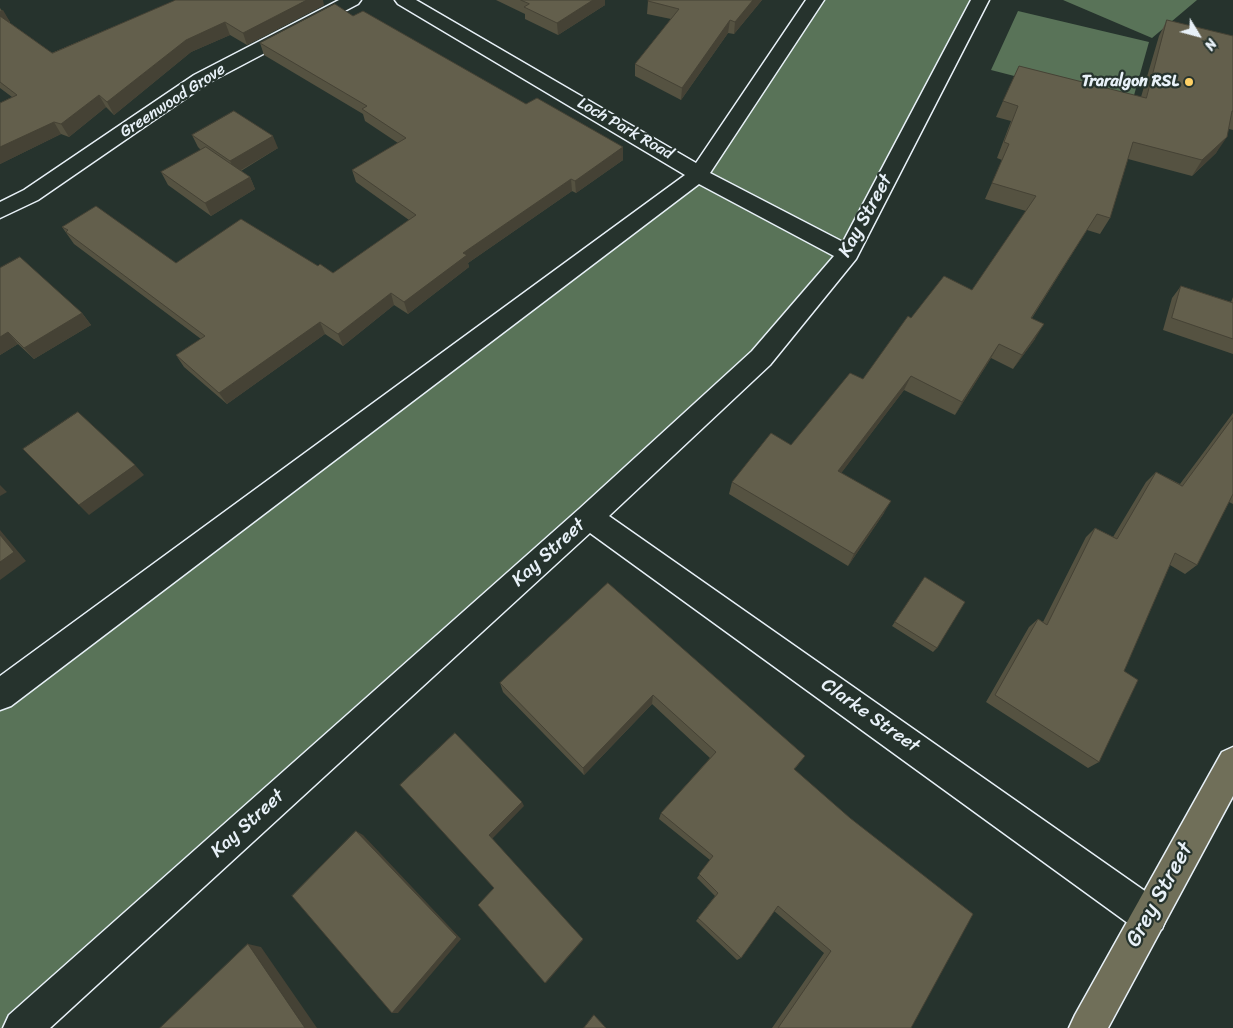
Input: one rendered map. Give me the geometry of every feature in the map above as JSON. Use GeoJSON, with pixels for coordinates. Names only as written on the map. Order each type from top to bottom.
{"type":"FeatureCollection","features":[{"type":"Feature","properties":{"kind":"main road","name":"Grey Street"},"geometry":{"type":"LineString","coordinates":[[1088,1028],[1233,763]]}},
{"type":"Feature","properties":{"kind":"street","name":"Greenwood Grove"},"geometry":{"type":"LineString","coordinates":[[0,211],[31,195],[201,79],[352,0]]}},
{"type":"Feature","properties":{"kind":"street","name":"Loch Park Road"},"geometry":{"type":"LineString","coordinates":[[404,0],[686,165],[698,175],[848,254]]}},
{"type":"Feature","properties":{"kind":"street"},"geometry":{"type":"LineString","coordinates":[[0,695],[698,175],[815,0]]}},
{"type":"Feature","properties":{"kind":"street","name":"Kay Street"},"geometry":{"type":"LineString","coordinates":[[22,1028],[589,517],[761,358],[848,254],[980,0]]}},
{"type":"Feature","properties":{"kind":"street","name":"Clarke Street"},"geometry":{"type":"LineString","coordinates":[[589,517],[1149,916]]}},
{"type":"Feature","properties":{"kind":"green space"},"geometry":{"type":"Polygon","coordinates":[[[815,0],[970,0],[848,254],[761,358],[22,1028],[0,1028],[0,695],[698,175],[815,0]]]}},
{"type":"Feature","properties":{"kind":"green space"},"geometry":{"type":"Polygon","coordinates":[[[1063,0],[1197,0],[1152,38],[1063,0]]]}},
{"type":"Feature","properties":{"kind":"green space"},"geometry":{"type":"Polygon","coordinates":[[[1018,11],[1149,42],[1131,106],[991,70],[1018,11]]]}},
{"type":"Feature","properties":{"kind":"building"},"geometry":{"type":"Polygon","coordinates":[[[176,0],[307,0],[243,33],[225,22],[186,40],[107,102],[99,95],[61,124],[54,122],[0,147],[0,103],[17,95],[0,82],[0,16],[52,53],[176,0]]]}},
{"type":"Feature","properties":{"kind":"building"},"geometry":{"type":"Polygon","coordinates":[[[521,0],[593,0],[557,23],[524,7],[529,4],[521,0]]]}},
{"type":"Feature","properties":{"kind":"building"},"geometry":{"type":"Polygon","coordinates":[[[649,0],[753,0],[735,22],[730,20],[682,88],[635,64],[679,9],[649,0]]]}},
{"type":"Feature","properties":{"kind":"building"},"geometry":{"type":"Polygon","coordinates":[[[335,4],[353,16],[363,11],[526,104],[537,98],[623,147],[575,181],[571,179],[463,253],[467,255],[404,302],[391,293],[338,334],[320,322],[219,393],[176,355],[205,336],[66,232],[68,230],[62,227],[96,206],[176,263],[241,219],[318,266],[320,264],[333,273],[416,215],[352,170],[406,138],[362,109],[367,106],[260,43],[335,4]]]}},
{"type":"Feature","properties":{"kind":"building"},"geometry":{"type":"Polygon","coordinates":[[[1167,20],[1233,36],[1233,111],[1227,137],[1202,160],[1133,142],[1110,218],[1097,214],[1031,318],[1044,324],[1022,355],[999,344],[962,402],[911,376],[838,471],[891,501],[854,554],[732,482],[771,433],[791,445],[850,373],[863,379],[908,316],[911,318],[944,276],[972,290],[1036,196],[992,183],[1009,144],[1004,142],[1018,106],[1003,101],[1019,66],[1146,98],[1167,20]]]}},
{"type":"Feature","properties":{"kind":"building"},"geometry":{"type":"Polygon","coordinates":[[[234,111],[273,136],[230,161],[192,135],[234,111]]]}},
{"type":"Feature","properties":{"kind":"building"},"geometry":{"type":"Polygon","coordinates":[[[206,147],[250,177],[205,203],[161,172],[206,147]]]}},
{"type":"Feature","properties":{"kind":"building"},"geometry":{"type":"Polygon","coordinates":[[[20,257],[82,313],[24,348],[8,332],[0,337],[0,268],[20,257]]]}},
{"type":"Feature","properties":{"kind":"building"},"geometry":{"type":"Polygon","coordinates":[[[1181,286],[1233,303],[1233,339],[1172,318],[1181,286]]]}},
{"type":"Feature","properties":{"kind":"building"},"geometry":{"type":"Polygon","coordinates":[[[78,412],[135,465],[79,505],[23,449],[78,412]]]}},
{"type":"Feature","properties":{"kind":"building"},"geometry":{"type":"Polygon","coordinates":[[[1233,418],[1233,494],[1197,565],[1175,553],[1124,671],[1138,680],[1099,762],[995,695],[1038,619],[1047,625],[1095,528],[1117,539],[1156,472],[1182,486],[1233,418]]]}},
{"type":"Feature","properties":{"kind":"building"},"geometry":{"type":"Polygon","coordinates":[[[0,535],[14,552],[0,562],[0,535]]]}},
{"type":"Feature","properties":{"kind":"building"},"geometry":{"type":"Polygon","coordinates":[[[925,577],[965,602],[937,648],[895,622],[925,577]]]}},
{"type":"Feature","properties":{"kind":"building"},"geometry":{"type":"Polygon","coordinates":[[[608,583],[805,756],[794,769],[850,818],[973,914],[911,1028],[778,1028],[831,951],[778,906],[741,958],[698,918],[718,893],[699,874],[713,856],[661,813],[716,752],[653,695],[583,768],[500,683],[608,583]]]}},
{"type":"Feature","properties":{"kind":"building"},"geometry":{"type":"Polygon","coordinates":[[[455,733],[522,802],[489,835],[583,939],[545,983],[478,905],[494,888],[400,785],[455,733]]]}},
{"type":"Feature","properties":{"kind":"building"},"geometry":{"type":"Polygon","coordinates":[[[356,831],[457,937],[392,1013],[292,896],[356,831]]]}},
{"type":"Feature","properties":{"kind":"building"},"geometry":{"type":"Polygon","coordinates":[[[248,944],[305,1028],[160,1028],[248,944]]]}},
{"type":"Feature","properties":{"kind":"building"},"geometry":{"type":"Polygon","coordinates":[[[594,1015],[606,1028],[584,1028],[594,1015]]]}},
{"type":"Feature","properties":{"kind":"place","name":"Traralgon RSL"},"geometry":{"type":"Point","coordinates":[1189,82]}}]}
